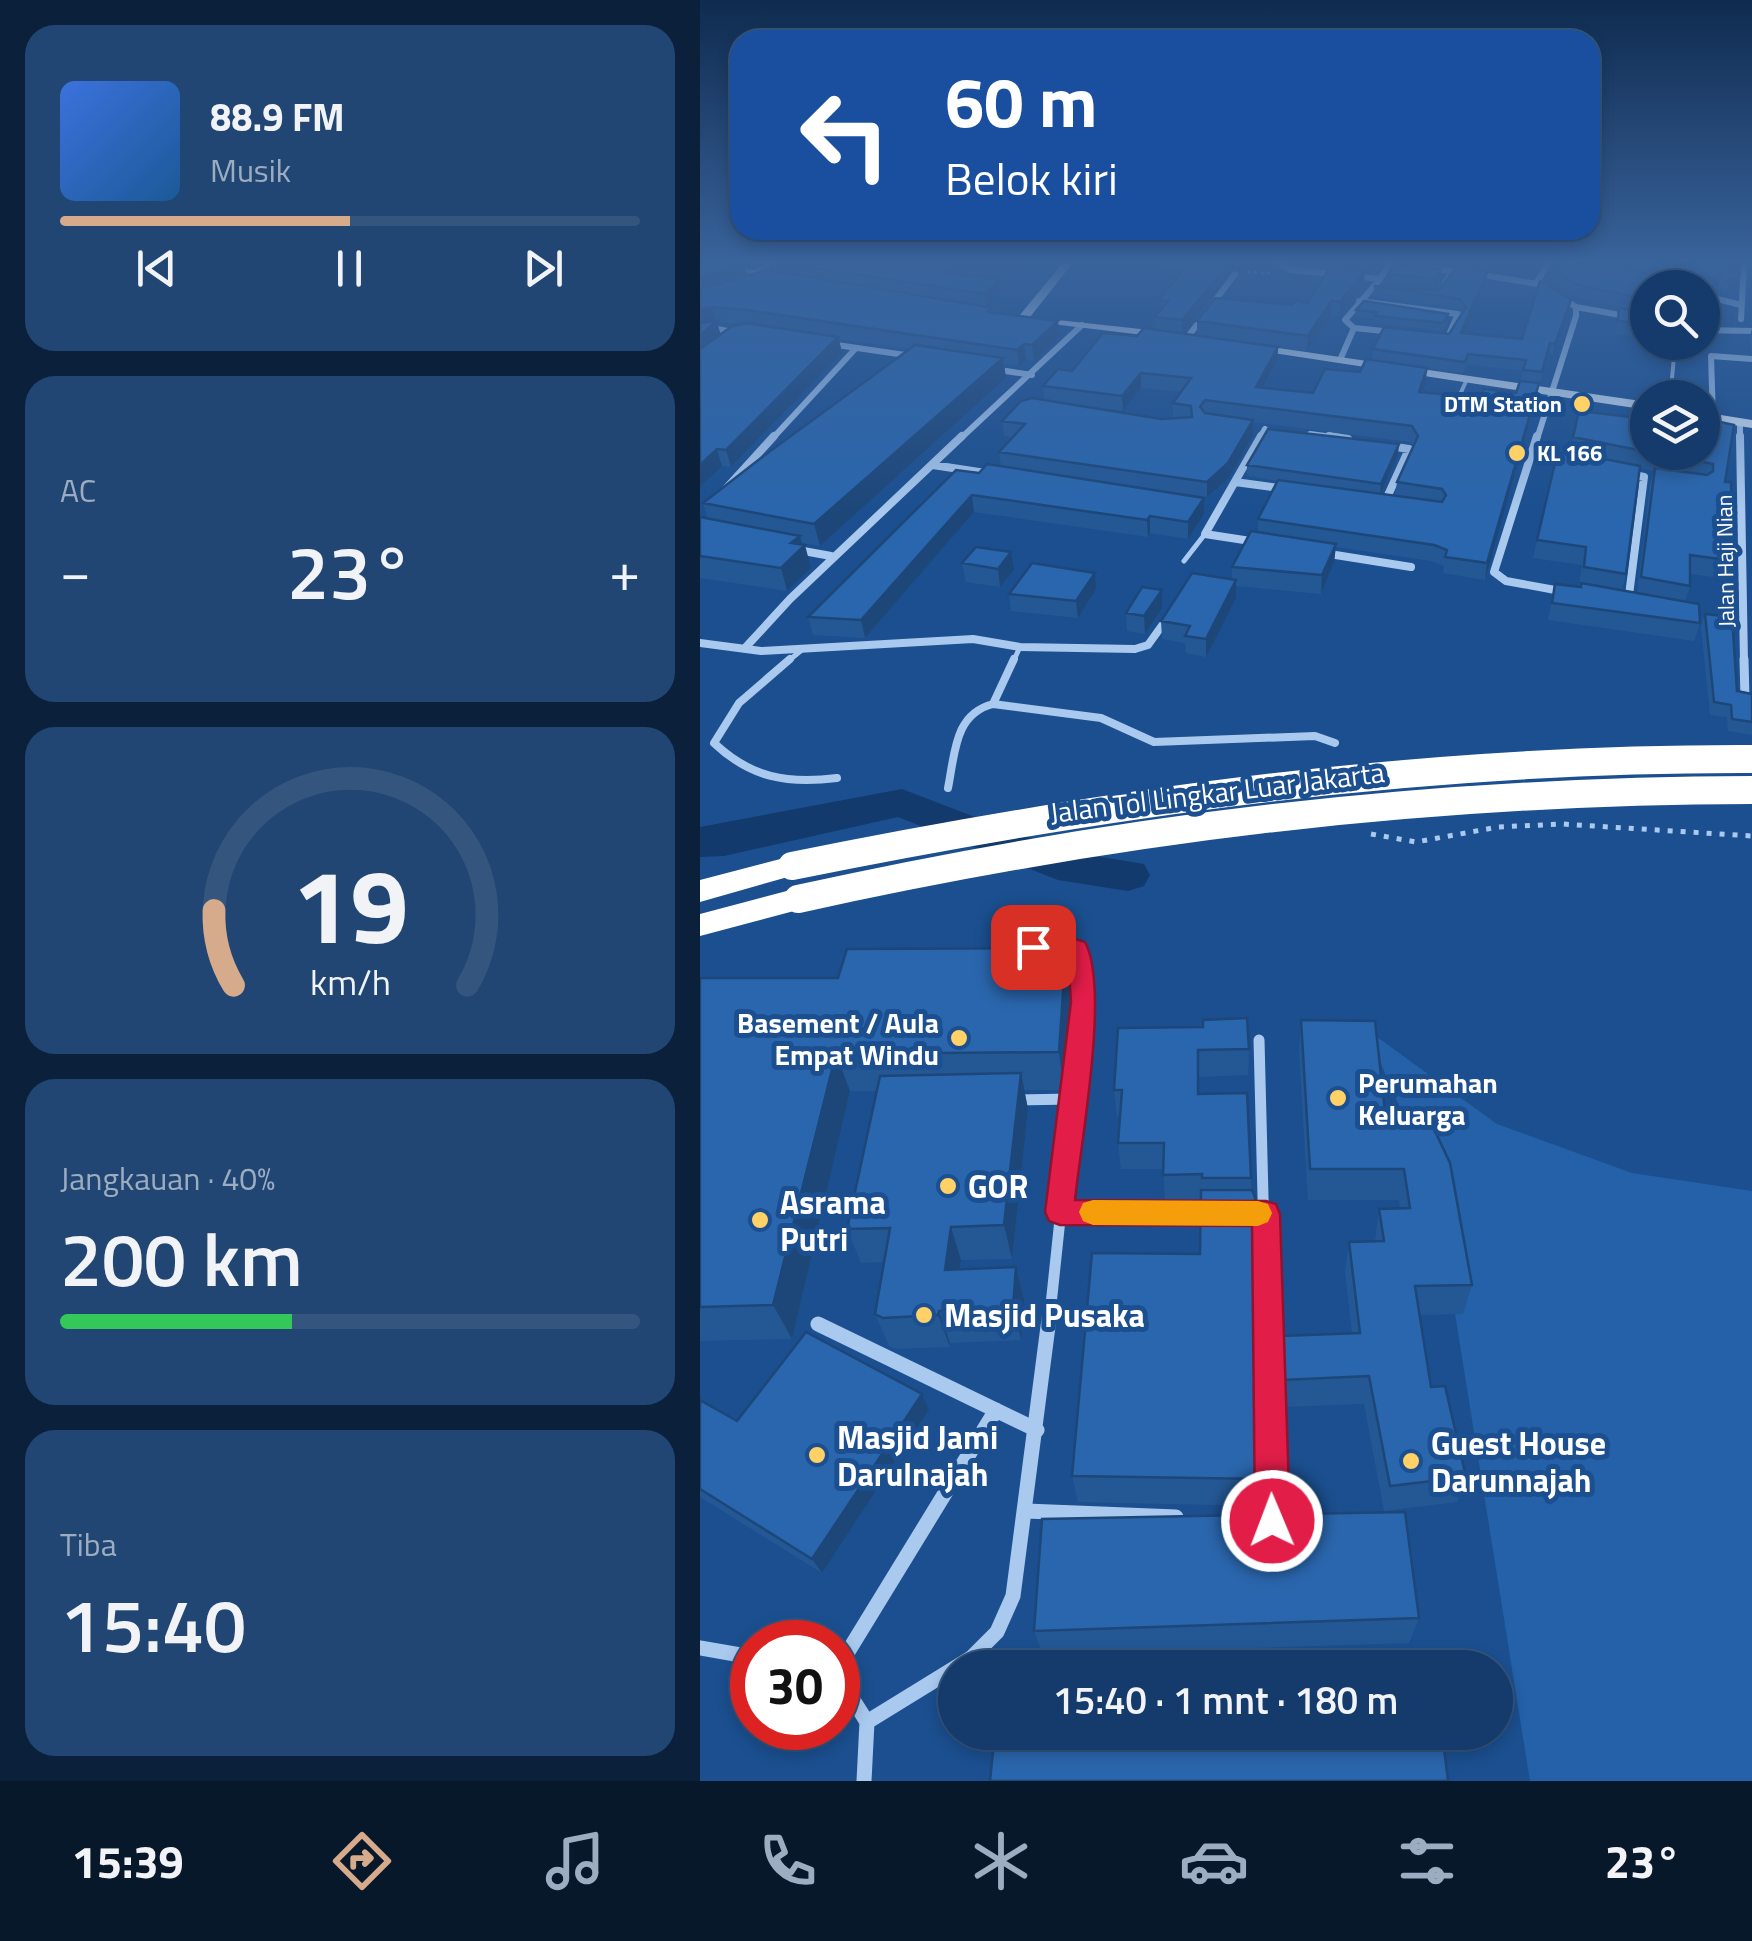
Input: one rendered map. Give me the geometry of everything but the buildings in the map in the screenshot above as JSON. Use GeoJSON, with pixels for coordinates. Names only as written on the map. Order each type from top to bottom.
{"type":"FeatureCollection","features":[{"type":"Feature","properties":{"kind":"highway","name":"Jalan Tol Lingkar Luar Jakarta"},"geometry":{"type":"LineString","coordinates":[[700,891],[792,866],[1103,804],[1282,779],[1576,760],[1752,759]]}},
{"type":"Feature","properties":{"kind":"highway","name":"Jalan Tol Lingkar Luar Jakarta"},"geometry":{"type":"LineString","coordinates":[[700,925],[986,857],[1287,810],[1596,789],[1752,790]]}},
{"type":"Feature","properties":{"kind":"street"},"geometry":{"type":"LineString","coordinates":[[850,347],[916,357]]}},
{"type":"Feature","properties":{"kind":"street"},"geometry":{"type":"LineString","coordinates":[[746,648],[749,639],[831,556],[1060,347]]}},
{"type":"Feature","properties":{"kind":"street"},"geometry":{"type":"LineString","coordinates":[[1252,347],[1630,403]]}},
{"type":"Feature","properties":{"kind":"street"},"geometry":{"type":"LineString","coordinates":[[1340,360],[1346,347]]}},
{"type":"Feature","properties":{"kind":"street"},"geometry":{"type":"LineString","coordinates":[[1564,347],[1496,577],[1576,594]]}},
{"type":"Feature","properties":{"kind":"street"},"geometry":{"type":"LineString","coordinates":[[724,490],[856,348]]}},
{"type":"Feature","properties":{"kind":"street"},"geometry":{"type":"LineString","coordinates":[[886,366],[901,355]]}},
{"type":"Feature","properties":{"kind":"street"},"geometry":{"type":"LineString","coordinates":[[1709,380],[1710,356],[1752,359]]}},
{"type":"Feature","properties":{"kind":"street"},"geometry":{"type":"LineString","coordinates":[[982,367],[1032,375]]}},
{"type":"Feature","properties":{"kind":"street"},"geometry":{"type":"LineString","coordinates":[[1004,402],[1023,405]]}},
{"type":"Feature","properties":{"kind":"street"},"geometry":{"type":"LineString","coordinates":[[1720,419],[1746,423]]}},
{"type":"Feature","properties":{"kind":"street","name":"Jalan Haji Nian"},"geometry":{"type":"LineString","coordinates":[[1746,423],[1741,541],[1748,643],[1746,699]]}},
{"type":"Feature","properties":{"kind":"street"},"geometry":{"type":"LineString","coordinates":[[1246,427],[1282,431]]}},
{"type":"Feature","properties":{"kind":"street"},"geometry":{"type":"LineString","coordinates":[[1261,542],[1205,534],[1265,429]]}},
{"type":"Feature","properties":{"kind":"street"},"geometry":{"type":"LineString","coordinates":[[1300,432],[1353,440]]}},
{"type":"Feature","properties":{"kind":"street"},"geometry":{"type":"LineString","coordinates":[[1372,443],[1408,449],[1384,504]]}},
{"type":"Feature","properties":{"kind":"street"},"geometry":{"type":"LineString","coordinates":[[1531,454],[1587,465]]}},
{"type":"Feature","properties":{"kind":"street"},"geometry":{"type":"LineString","coordinates":[[712,500],[768,456]]}},
{"type":"Feature","properties":{"kind":"street"},"geometry":{"type":"LineString","coordinates":[[933,465],[1010,476]]}},
{"type":"Feature","properties":{"kind":"street"},"geometry":{"type":"LineString","coordinates":[[1625,473],[1664,480]]}},
{"type":"Feature","properties":{"kind":"street"},"geometry":{"type":"LineString","coordinates":[[1628,603],[1644,477]]}},
{"type":"Feature","properties":{"kind":"street"},"geometry":{"type":"LineString","coordinates":[[1235,482],[1290,490]]}},
{"type":"Feature","properties":{"kind":"street"},"geometry":{"type":"LineString","coordinates":[[1365,500],[1402,506]]}},
{"type":"Feature","properties":{"kind":"street"},"geometry":{"type":"LineString","coordinates":[[1202,504],[1221,507]]}},
{"type":"Feature","properties":{"kind":"street"},"geometry":{"type":"LineString","coordinates":[[1741,541],[1752,544]]}},
{"type":"Feature","properties":{"kind":"street"},"geometry":{"type":"LineString","coordinates":[[786,547],[831,556]]}},
{"type":"Feature","properties":{"kind":"street"},"geometry":{"type":"LineString","coordinates":[[1317,552],[1411,567]]}},
{"type":"Feature","properties":{"kind":"street"},"geometry":{"type":"LineString","coordinates":[[1610,600],[1643,606]]}},
{"type":"Feature","properties":{"kind":"street"},"geometry":{"type":"LineString","coordinates":[[700,643],[803,648],[973,639],[1020,646],[1145,648],[1171,612]]}},
{"type":"Feature","properties":{"kind":"street"},"geometry":{"type":"LineString","coordinates":[[867,1722],[971,1658],[997,1632],[1013,1596],[1037,1430],[1083,1002],[1076,948],[990,950]]}},
{"type":"Feature","properties":{"kind":"street"},"geometry":{"type":"LineString","coordinates":[[1259,1040],[1272,1521]]}},
{"type":"Feature","properties":{"kind":"street"},"geometry":{"type":"LineString","coordinates":[[1000,1100],[1072,1099]]}},
{"type":"Feature","properties":{"kind":"street"},"geometry":{"type":"LineString","coordinates":[[1060,1212],[1228,1213]]}},
{"type":"Feature","properties":{"kind":"street"},"geometry":{"type":"LineString","coordinates":[[1247,1213],[1266,1214]]}},
{"type":"Feature","properties":{"kind":"street"},"geometry":{"type":"LineString","coordinates":[[818,1324],[1037,1430]]}},
{"type":"Feature","properties":{"kind":"street"},"geometry":{"type":"LineString","coordinates":[[860,1632],[996,1410]]}},
{"type":"Feature","properties":{"kind":"street"},"geometry":{"type":"LineString","coordinates":[[1026,1511],[1196,1518]]}},
{"type":"Feature","properties":{"kind":"street"},"geometry":{"type":"LineString","coordinates":[[1254,1520],[1290,1522]]}},
{"type":"Feature","properties":{"kind":"street"},"geometry":{"type":"LineString","coordinates":[[700,1648],[730,1653]]}},
{"type":"Feature","properties":{"kind":"street"},"geometry":{"type":"LineString","coordinates":[[860,1711],[867,1722],[864,1781]]}},
{"type":"Feature","properties":{"kind":"lane"},"geometry":{"type":"LineString","coordinates":[[1458,399],[1467,378]]}},
{"type":"Feature","properties":{"kind":"lane"},"geometry":{"type":"LineString","coordinates":[[1184,561],[1205,534]]}},
{"type":"Feature","properties":{"kind":"lane"},"geometry":{"type":"LineString","coordinates":[[993,704],[1020,646]]}},
{"type":"Feature","properties":{"kind":"lane"},"geometry":{"type":"LineString","coordinates":[[803,648],[730,714],[717,730],[714,743],[732,762],[778,782],[837,778]]}},
{"type":"Feature","properties":{"kind":"lane"},"geometry":{"type":"LineString","coordinates":[[948,788],[964,717],[976,706],[993,704],[1101,718],[1154,742],[1315,736],[1335,743]]}},
{"type":"Feature","properties":{"kind":"shaded area"},"geometry":{"type":"Polygon","coordinates":[[[1366,1029],[1497,1124],[1632,1173],[1752,1191],[1752,1781],[1530,1781],[1513,1675],[1513,1650],[1509,1650],[1435,1189],[1366,1029]]]}},
{"type":"Feature","properties":{"kind":"waterway"},"geometry":{"type":"LineString","coordinates":[[700,842],[724,841],[878,804],[902,803],[1058,865],[1128,875]]}},
{"type":"Feature","properties":{"kind":"slow traffic"},"geometry":{"type":"LineString","coordinates":[[1093,1212],[1258,1213]]}},
{"type":"Feature","properties":{"kind":"place","name":"DTM Station"},"geometry":{"type":"Point","coordinates":[1582,404]}},
{"type":"Feature","properties":{"kind":"place","name":"KL 166"},"geometry":{"type":"Point","coordinates":[1517,453]}},
{"type":"Feature","properties":{"kind":"place","name":"Basement / Aula Empat Windu"},"geometry":{"type":"Point","coordinates":[959,1038]}},
{"type":"Feature","properties":{"kind":"place","name":"Perumahan Keluarga"},"geometry":{"type":"Point","coordinates":[1338,1098]}},
{"type":"Feature","properties":{"kind":"place","name":"GOR"},"geometry":{"type":"Point","coordinates":[948,1186]}},
{"type":"Feature","properties":{"kind":"place","name":"Asrama Putri"},"geometry":{"type":"Point","coordinates":[760,1220]}},
{"type":"Feature","properties":{"kind":"place","name":"Masjid Pusaka"},"geometry":{"type":"Point","coordinates":[924,1315]}},
{"type":"Feature","properties":{"kind":"place","name":"Masjid Jami Darulnajah"},"geometry":{"type":"Point","coordinates":[817,1455]}},
{"type":"Feature","properties":{"kind":"place","name":"Guest House Darunnajah"},"geometry":{"type":"Point","coordinates":[1411,1461]}},
{"type":"Feature","properties":{"kind":"route"},"geometry":{"type":"LineString","coordinates":[[1033,947],[1068,946],[1076,948],[1080,956],[1083,1002],[1060,1212],[1266,1214],[1272,1521]]}}]}
